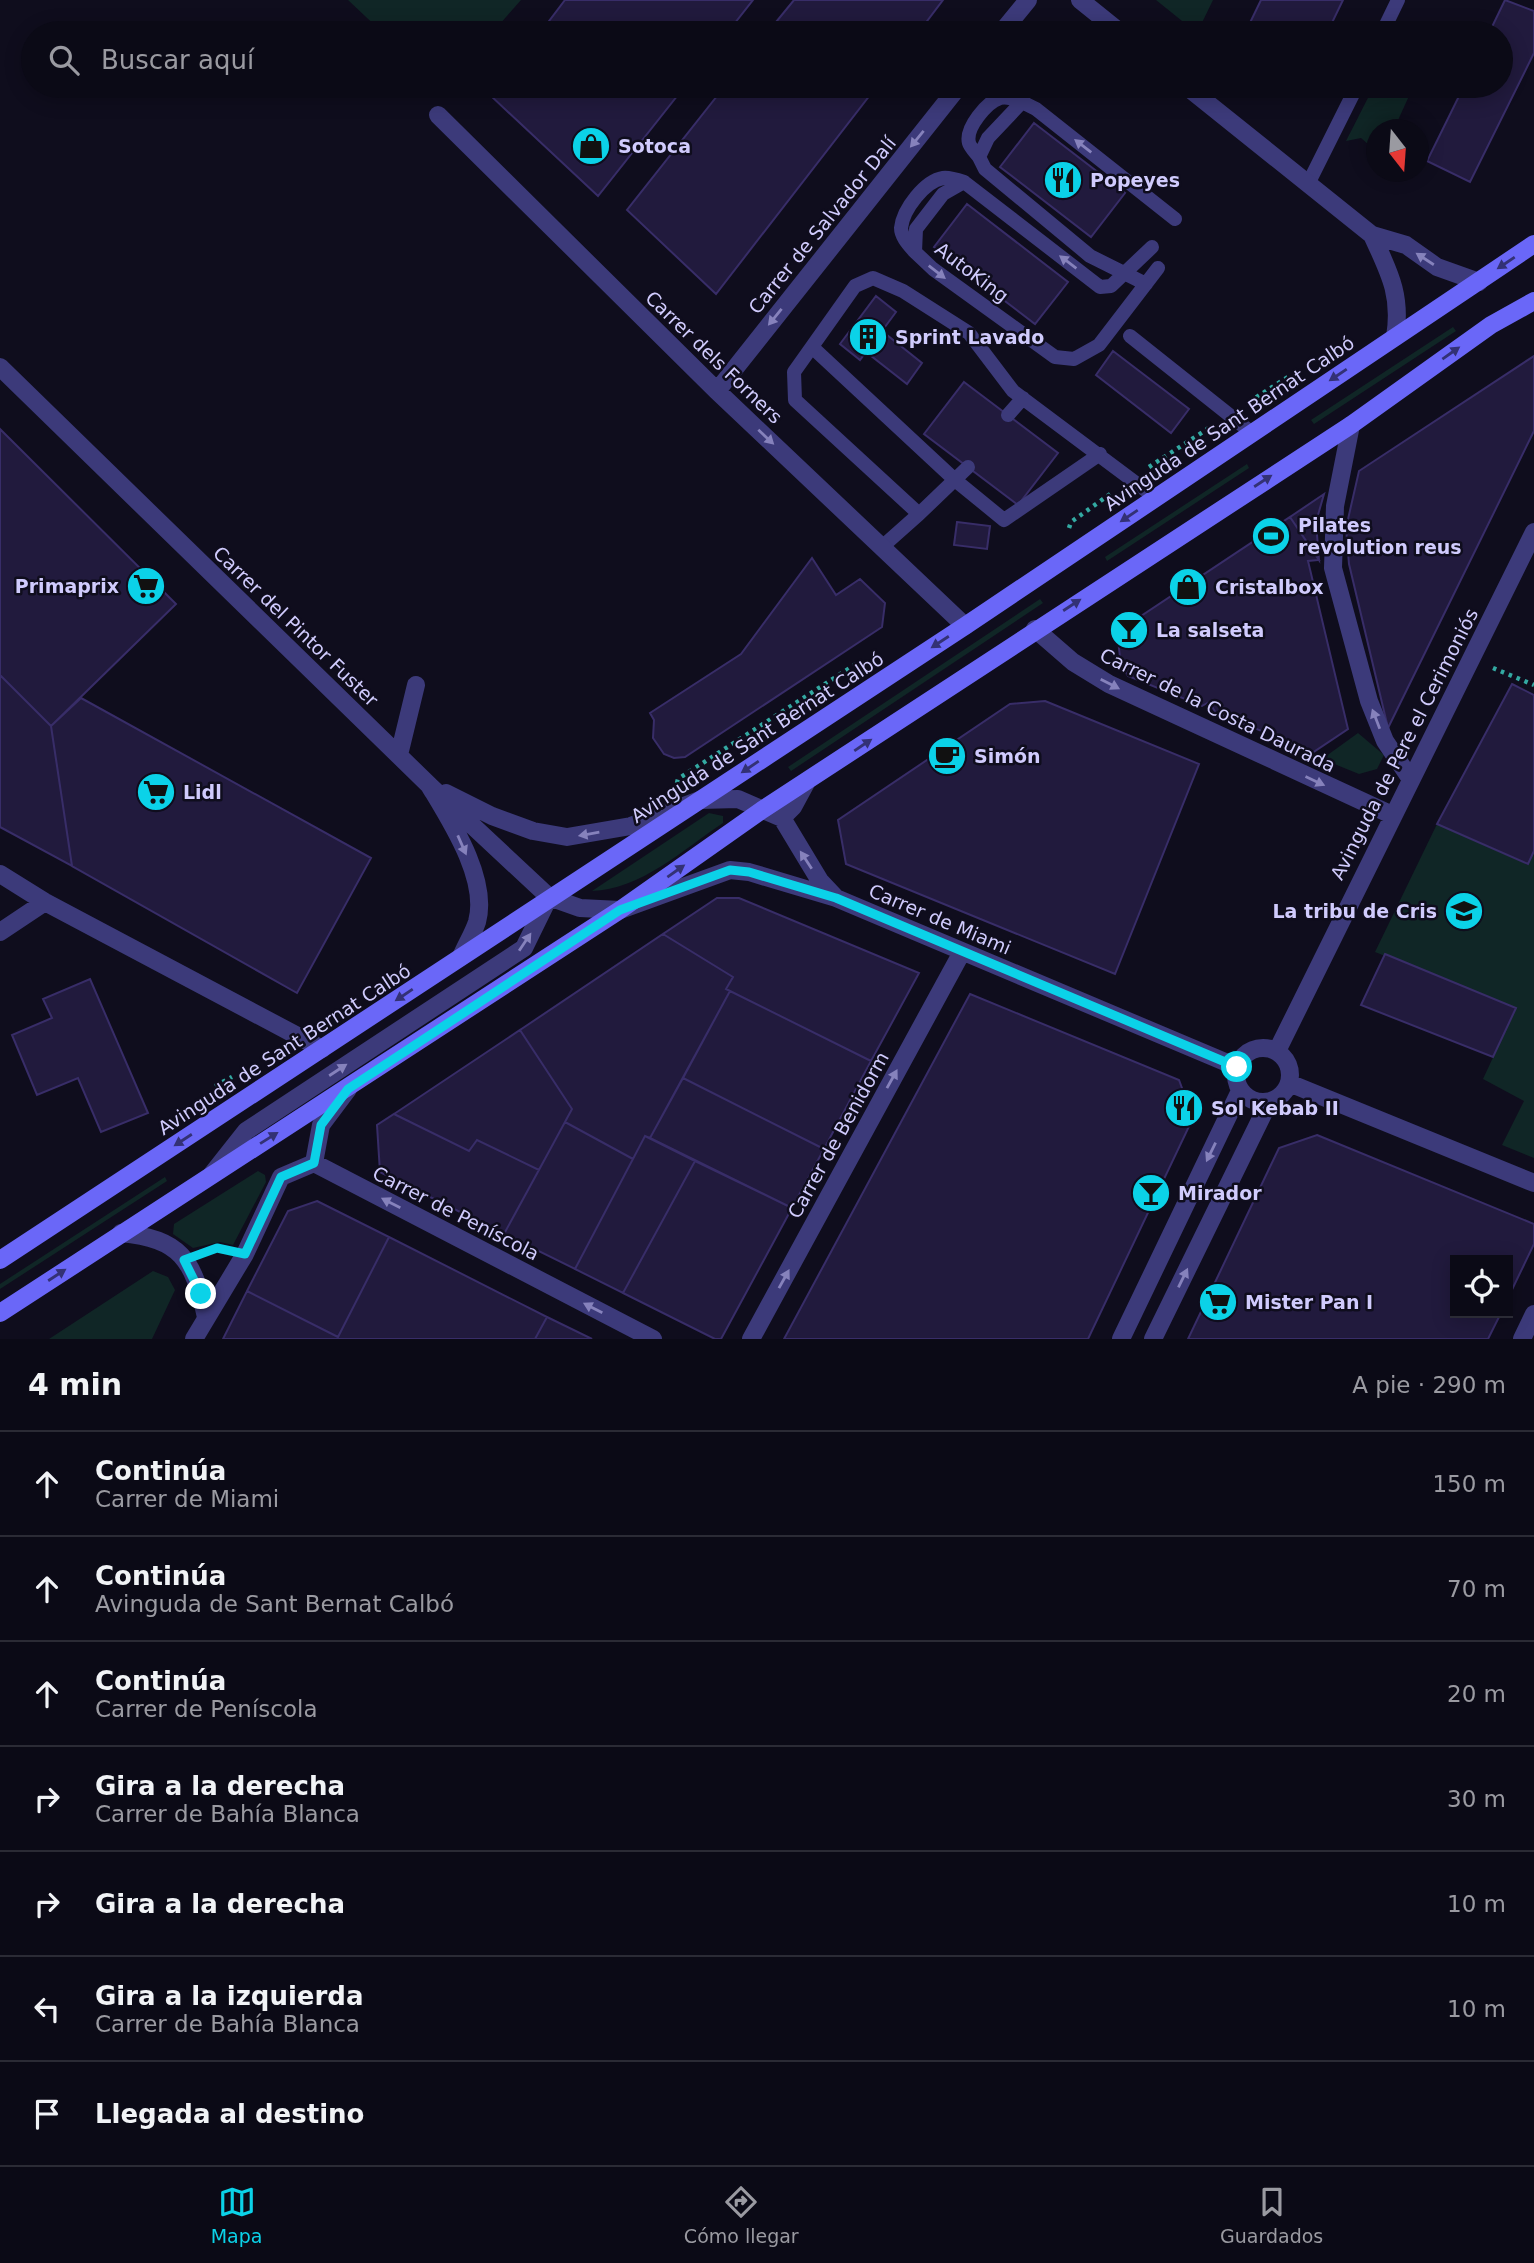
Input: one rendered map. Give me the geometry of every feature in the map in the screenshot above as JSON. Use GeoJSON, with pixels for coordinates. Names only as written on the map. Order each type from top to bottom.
{"type":"FeatureCollection","features":[{"type":"Feature","properties":{"kind":"main road","name":"Avinguda de Sant Bernat Calbó"},"geometry":{"type":"LineString","coordinates":[[0,1260],[965,626],[1534,243]]}},
{"type":"Feature","properties":{"kind":"main road"},"geometry":{"type":"LineString","coordinates":[[0,1313],[620,910],[762,810],[1035,629],[1351,425],[1491,325],[1534,301]]}},
{"type":"Feature","properties":{"kind":"street"},"geometry":{"type":"LineString","coordinates":[[1011,21],[1028,0]]}},
{"type":"Feature","properties":{"kind":"street"},"geometry":{"type":"LineString","coordinates":[[1080,0],[1106,21]]}},
{"type":"Feature","properties":{"kind":"street","name":"Carrer de Salvador Dalí"},"geometry":{"type":"LineString","coordinates":[[717,391],[949,98]]}},
{"type":"Feature","properties":{"kind":"street"},"geometry":{"type":"LineString","coordinates":[[1201,98],[1372,235],[1406,245],[1437,267],[1479,282]]}},
{"type":"Feature","properties":{"kind":"street","name":"Carrer dels Forners"},"geometry":{"type":"LineString","coordinates":[[438,115],[717,391],[965,626]]}},
{"type":"Feature","properties":{"kind":"street"},"geometry":{"type":"LineString","coordinates":[[1372,235],[1396,291],[1399,316],[1395,337]]}},
{"type":"Feature","properties":{"kind":"street","name":"Carrer del Pintor Fuster"},"geometry":{"type":"LineString","coordinates":[[0,367],[429,785],[463,844],[477,887],[478,919],[461,957]]}},
{"type":"Feature","properties":{"kind":"street"},"geometry":{"type":"LineString","coordinates":[[1351,425],[1335,506],[1333,568],[1373,713],[1385,741],[1410,778]]}},
{"type":"Feature","properties":{"kind":"street","name":"Avinguda de Pere el Cerimoniós"},"geometry":{"type":"LineString","coordinates":[[1277,1051],[1534,532]]}},
{"type":"Feature","properties":{"kind":"street","name":"Carrer de la Costa Daurada"},"geometry":{"type":"LineString","coordinates":[[1035,629],[1073,662],[1109,684],[1392,816]]}},
{"type":"Feature","properties":{"kind":"street"},"geometry":{"type":"LineString","coordinates":[[399,755],[416,685]]}},
{"type":"Feature","properties":{"kind":"street"},"geometry":{"type":"LineString","coordinates":[[782,818],[793,807],[806,783]]}},
{"type":"Feature","properties":{"kind":"street"},"geometry":{"type":"LineString","coordinates":[[429,785],[492,816],[533,831],[567,837],[631,826],[700,800],[738,799],[782,818],[820,881],[836,898]]}},
{"type":"Feature","properties":{"kind":"street"},"geometry":{"type":"LineString","coordinates":[[429,785],[549,897],[580,908],[620,910]]}},
{"type":"Feature","properties":{"kind":"street","name":"Carrer de Miami"},"geometry":{"type":"LineString","coordinates":[[620,910],[730,870],[749,872],[836,898],[1237,1067]]}},
{"type":"Feature","properties":{"kind":"street"},"geometry":{"type":"LineString","coordinates":[[0,874],[45,902],[322,1049]]}},
{"type":"Feature","properties":{"kind":"street"},"geometry":{"type":"LineString","coordinates":[[212,1174],[246,1130],[524,948],[549,897]]}},
{"type":"Feature","properties":{"kind":"street"},"geometry":{"type":"LineString","coordinates":[[0,932],[45,902]]}},
{"type":"Feature","properties":{"kind":"street","name":"Carrer de Benidorm"},"geometry":{"type":"LineString","coordinates":[[751,1339],[962,952]]}},
{"type":"Feature","properties":{"kind":"street"},"geometry":{"type":"LineString","coordinates":[[1261,1048],[1277,1051],[1288,1065],[1289,1083],[1282,1095],[1269,1102],[1253,1101],[1240,1091],[1237,1084],[1237,1067],[1240,1060],[1253,1050],[1261,1048]]}},
{"type":"Feature","properties":{"kind":"street"},"geometry":{"type":"LineString","coordinates":[[1289,1083],[1534,1183]]}},
{"type":"Feature","properties":{"kind":"street"},"geometry":{"type":"LineString","coordinates":[[194,1339],[245,1254],[281,1177],[314,1163],[321,1125],[348,1089]]}},
{"type":"Feature","properties":{"kind":"street"},"geometry":{"type":"LineString","coordinates":[[1121,1339],[1240,1091]]}},
{"type":"Feature","properties":{"kind":"street"},"geometry":{"type":"LineString","coordinates":[[1153,1339],[1269,1102]]}},
{"type":"Feature","properties":{"kind":"street","name":"Carrer de Peníscola"},"geometry":{"type":"LineString","coordinates":[[314,1163],[653,1339]]}},
{"type":"Feature","properties":{"kind":"street"},"geometry":{"type":"LineString","coordinates":[[121,1233],[152,1236],[167,1242],[181,1255],[201,1294],[206,1317]]}},
{"type":"Feature","properties":{"kind":"street"},"geometry":{"type":"LineString","coordinates":[[1522,1339],[1534,1314]]}},
{"type":"Feature","properties":{"kind":"lane"},"geometry":{"type":"LineString","coordinates":[[1388,21],[1398,0]]}},
{"type":"Feature","properties":{"kind":"lane"},"geometry":{"type":"LineString","coordinates":[[1003,98],[997,99],[979,115],[969,131],[969,143],[985,169],[1090,256],[1146,284]]}},
{"type":"Feature","properties":{"kind":"lane"},"geometry":{"type":"LineString","coordinates":[[1012,98],[1036,109],[1175,219]]}},
{"type":"Feature","properties":{"kind":"lane"},"geometry":{"type":"LineString","coordinates":[[1308,184],[1351,98]]}},
{"type":"Feature","properties":{"kind":"lane"},"geometry":{"type":"LineString","coordinates":[[979,157],[988,138],[1009,112],[1022,102]]}},
{"type":"Feature","properties":{"kind":"lane","name":"AutoKing"},"geometry":{"type":"LineString","coordinates":[[1123,274],[1111,286],[1100,286],[964,182],[945,177],[929,183],[909,208],[901,228],[905,240],[933,269],[1055,357],[1074,359],[1099,345],[1158,268]]}},
{"type":"Feature","properties":{"kind":"lane"},"geometry":{"type":"LineString","coordinates":[[1123,274],[1152,247]]}},
{"type":"Feature","properties":{"kind":"lane"},"geometry":{"type":"LineString","coordinates":[[919,514],[795,400],[794,372],[855,286],[873,278],[903,290],[969,333],[1013,391],[1156,498]]}},
{"type":"Feature","properties":{"kind":"lane"},"geometry":{"type":"LineString","coordinates":[[1130,336],[1252,433]]}},
{"type":"Feature","properties":{"kind":"lane"},"geometry":{"type":"LineString","coordinates":[[811,347],[955,480],[1004,520],[1100,454]]}},
{"type":"Feature","properties":{"kind":"lane"},"geometry":{"type":"LineString","coordinates":[[1008,415],[1023,398]]}},
{"type":"Feature","properties":{"kind":"lane"},"geometry":{"type":"LineString","coordinates":[[883,546],[968,467]]}},
{"type":"Feature","properties":{"kind":"path"},"geometry":{"type":"LineString","coordinates":[[1470,659],[1534,685]]}},
{"type":"Feature","properties":{"kind":"green space"},"geometry":{"type":"Polygon","coordinates":[[[348,0],[521,0],[503,21],[370,21],[348,0]]]}},
{"type":"Feature","properties":{"kind":"green space"},"geometry":{"type":"Polygon","coordinates":[[[1156,0],[1213,0],[1203,21],[1182,21],[1156,0]]]}},
{"type":"Feature","properties":{"kind":"green space"},"geometry":{"type":"Polygon","coordinates":[[[1368,98],[1408,98],[1399,119],[1366,119],[1366,142],[1361,138],[1346,141],[1368,98]]]}},
{"type":"Feature","properties":{"kind":"green space"},"geometry":{"type":"Polygon","coordinates":[[[1453,327],[1456,331],[1314,424],[1311,420],[1453,327]]]}},
{"type":"Feature","properties":{"kind":"green space"},"geometry":{"type":"Polygon","coordinates":[[[1247,464],[1249,468],[1107,561],[1105,557],[1247,464]]]}},
{"type":"Feature","properties":{"kind":"green space"},"geometry":{"type":"Polygon","coordinates":[[[1040,599],[1043,603],[791,771],[788,767],[1040,599]]]}},
{"type":"Feature","properties":{"kind":"green space"},"geometry":{"type":"Polygon","coordinates":[[[1358,733],[1384,755],[1377,769],[1359,774],[1322,759],[1358,733]]]}},
{"type":"Feature","properties":{"kind":"green space"},"geometry":{"type":"Polygon","coordinates":[[[709,813],[723,816],[723,823],[677,856],[627,884],[592,891],[709,813]]]}},
{"type":"Feature","properties":{"kind":"green space","name":"La tribu de Cris"},"geometry":{"type":"Polygon","coordinates":[[[1437,824],[1528,865],[1534,851],[1534,1158],[1502,1145],[1524,1101],[1483,1079],[1516,1008],[1375,952],[1437,824]]]}},
{"type":"Feature","properties":{"kind":"green space"},"geometry":{"type":"Polygon","coordinates":[[[258,1171],[265,1175],[266,1182],[233,1245],[220,1242],[193,1248],[173,1234],[174,1224],[258,1171]]]}},
{"type":"Feature","properties":{"kind":"green space"},"geometry":{"type":"Polygon","coordinates":[[[165,1177],[167,1181],[0,1289],[0,1284],[165,1177]]]}},
{"type":"Feature","properties":{"kind":"green space"},"geometry":{"type":"Polygon","coordinates":[[[153,1271],[168,1277],[175,1290],[152,1339],[49,1339],[153,1271]]]}},
{"type":"Feature","properties":{"kind":"building"},"geometry":{"type":"Polygon","coordinates":[[[565,0],[753,0],[736,21],[549,21],[565,0]]]}},
{"type":"Feature","properties":{"kind":"building"},"geometry":{"type":"Polygon","coordinates":[[[794,0],[943,0],[927,21],[777,21],[794,0]]]}},
{"type":"Feature","properties":{"kind":"building"},"geometry":{"type":"Polygon","coordinates":[[[1261,0],[1343,0],[1333,21],[1251,21],[1261,0]]]}},
{"type":"Feature","properties":{"kind":"building"},"geometry":{"type":"Polygon","coordinates":[[[1505,0],[1534,11],[1534,53],[1513,95],[1513,21],[1495,21],[1505,0]]]}},
{"type":"Feature","properties":{"kind":"building","name":"Sotoca"},"geometry":{"type":"Polygon","coordinates":[[[493,98],[676,98],[598,196],[493,98]]]}},
{"type":"Feature","properties":{"kind":"building"},"geometry":{"type":"Polygon","coordinates":[[[716,98],[868,98],[716,294],[627,210],[716,98]]]}},
{"type":"Feature","properties":{"kind":"building"},"geometry":{"type":"Polygon","coordinates":[[[1458,98],[1512,98],[1470,182],[1429,162],[1458,98]]]}},
{"type":"Feature","properties":{"kind":"building","name":"Popeyes"},"geometry":{"type":"Polygon","coordinates":[[[1034,123],[1125,193],[1091,237],[1000,167],[1034,123]]]}},
{"type":"Feature","properties":{"kind":"building"},"geometry":{"type":"Polygon","coordinates":[[[967,204],[1068,282],[1035,324],[934,247],[967,204]]]}},
{"type":"Feature","properties":{"kind":"building","name":"Sprint Lavado"},"geometry":{"type":"Polygon","coordinates":[[[876,296],[896,312],[882,331],[922,363],[907,384],[866,352],[860,360],[840,344],[876,296]]]}},
{"type":"Feature","properties":{"kind":"building"},"geometry":{"type":"Polygon","coordinates":[[[1113,351],[1189,409],[1171,433],[1096,375],[1113,351]]]}},
{"type":"Feature","properties":{"kind":"building"},"geometry":{"type":"Polygon","coordinates":[[[1534,356],[1534,431],[1388,728],[1349,564],[1346,528],[1359,471],[1534,356]]]}},
{"type":"Feature","properties":{"kind":"building"},"geometry":{"type":"Polygon","coordinates":[[[964,382],[1058,453],[1018,505],[924,434],[964,382]]]}},
{"type":"Feature","properties":{"kind":"building"},"geometry":{"type":"Polygon","coordinates":[[[0,429],[176,604],[51,726],[0,675],[0,429]]]}},
{"type":"Feature","properties":{"kind":"building"},"geometry":{"type":"Polygon","coordinates":[[[1324,494],[1316,522],[1319,560],[1290,517],[1324,494]]]}},
{"type":"Feature","properties":{"kind":"building"},"geometry":{"type":"Polygon","coordinates":[[[1290,517],[1319,560],[1308,561],[1348,729],[1312,753],[1281,739],[1271,728],[1264,732],[1216,713],[1209,702],[1202,706],[1128,676],[1121,665],[1117,632],[1290,517]]]}},
{"type":"Feature","properties":{"kind":"building"},"geometry":{"type":"Polygon","coordinates":[[[957,522],[990,526],[987,549],[954,545],[957,522]]]}},
{"type":"Feature","properties":{"kind":"building"},"geometry":{"type":"Polygon","coordinates":[[[812,558],[836,595],[860,579],[885,603],[882,627],[685,757],[674,758],[664,754],[653,738],[654,720],[650,713],[741,654],[812,558]]]}},
{"type":"Feature","properties":{"kind":"building"},"geometry":{"type":"Polygon","coordinates":[[[0,675],[51,726],[72,866],[0,827],[0,675]]]}},
{"type":"Feature","properties":{"kind":"building"},"geometry":{"type":"Polygon","coordinates":[[[1512,684],[1534,695],[1534,851],[1528,864],[1437,824],[1512,684]]]}},
{"type":"Feature","properties":{"kind":"building","name":"Lidl"},"geometry":{"type":"Polygon","coordinates":[[[81,698],[371,858],[297,993],[72,866],[51,726],[81,698]]]}},
{"type":"Feature","properties":{"kind":"building"},"geometry":{"type":"Polygon","coordinates":[[[1045,701],[1199,764],[1115,974],[846,864],[838,820],[1010,704],[1045,701]]]}},
{"type":"Feature","properties":{"kind":"building"},"geometry":{"type":"Polygon","coordinates":[[[717,898],[739,898],[919,973],[871,1061],[726,989],[733,977],[663,934],[717,898]]]}},
{"type":"Feature","properties":{"kind":"building"},"geometry":{"type":"Polygon","coordinates":[[[663,934],[733,977],[726,989],[730,991],[650,1138],[645,1136],[633,1159],[565,1122],[572,1109],[520,1030],[663,934]]]}},
{"type":"Feature","properties":{"kind":"building"},"geometry":{"type":"Polygon","coordinates":[[[1385,954],[1516,1008],[1493,1057],[1361,1005],[1385,954]]]}},
{"type":"Feature","properties":{"kind":"building"},"geometry":{"type":"Polygon","coordinates":[[[90,979],[148,1113],[101,1132],[78,1078],[37,1095],[12,1035],[52,1018],[43,999],[90,979]]]}},
{"type":"Feature","properties":{"kind":"building"},"geometry":{"type":"Polygon","coordinates":[[[730,991],[871,1061],[824,1149],[683,1078],[730,991]]]}},
{"type":"Feature","properties":{"kind":"building"},"geometry":{"type":"Polygon","coordinates":[[[970,994],[1179,1080],[1193,1118],[1088,1339],[784,1339],[970,994]]]}},
{"type":"Feature","properties":{"kind":"building"},"geometry":{"type":"Polygon","coordinates":[[[520,1030],[572,1109],[539,1170],[477,1140],[469,1151],[394,1114],[520,1030]]]}},
{"type":"Feature","properties":{"kind":"building"},"geometry":{"type":"Polygon","coordinates":[[[683,1078],[824,1149],[792,1208],[650,1138],[683,1078]]]}},
{"type":"Feature","properties":{"kind":"building"},"geometry":{"type":"Polygon","coordinates":[[[394,1114],[469,1151],[477,1140],[539,1170],[504,1234],[380,1172],[377,1125],[394,1114]]]}},
{"type":"Feature","properties":{"kind":"building"},"geometry":{"type":"Polygon","coordinates":[[[565,1122],[633,1159],[575,1269],[504,1234],[565,1122]]]}},
{"type":"Feature","properties":{"kind":"building"},"geometry":{"type":"Polygon","coordinates":[[[1317,1135],[1534,1224],[1534,1244],[1513,1288],[1513,1255],[1450,1255],[1450,1318],[1498,1318],[1488,1339],[1188,1339],[1279,1148],[1317,1135]]]}},
{"type":"Feature","properties":{"kind":"building"},"geometry":{"type":"Polygon","coordinates":[[[645,1136],[695,1161],[623,1293],[575,1269],[645,1136]]]}},
{"type":"Feature","properties":{"kind":"building"},"geometry":{"type":"Polygon","coordinates":[[[695,1161],[792,1208],[721,1339],[715,1339],[623,1293],[695,1161]]]}},
{"type":"Feature","properties":{"kind":"building"},"geometry":{"type":"Polygon","coordinates":[[[317,1201],[389,1237],[338,1337],[247,1291],[288,1211],[317,1201]]]}},
{"type":"Feature","properties":{"kind":"building"},"geometry":{"type":"Polygon","coordinates":[[[389,1237],[547,1317],[535,1339],[337,1339],[389,1237]]]}},
{"type":"Feature","properties":{"kind":"building"},"geometry":{"type":"Polygon","coordinates":[[[247,1291],[338,1337],[337,1339],[223,1339],[247,1291]]]}},
{"type":"Feature","properties":{"kind":"building"},"geometry":{"type":"Polygon","coordinates":[[[547,1317],[592,1339],[535,1339],[547,1317]]]}},
{"type":"Feature","properties":{"kind":"place","name":"Sotoca"},"geometry":{"type":"Point","coordinates":[591,146]}},
{"type":"Feature","properties":{"kind":"place","name":"Popeyes"},"geometry":{"type":"Point","coordinates":[1063,180]}},
{"type":"Feature","properties":{"kind":"place","name":"Sprint Lavado"},"geometry":{"type":"Point","coordinates":[868,337]}},
{"type":"Feature","properties":{"kind":"place","name":"Pilates revolution reus"},"geometry":{"type":"Point","coordinates":[1271,536]}},
{"type":"Feature","properties":{"kind":"place","name":"Primaprix"},"geometry":{"type":"Point","coordinates":[146,586]}},
{"type":"Feature","properties":{"kind":"place","name":"Cristalbox"},"geometry":{"type":"Point","coordinates":[1188,587]}},
{"type":"Feature","properties":{"kind":"place","name":"La salseta"},"geometry":{"type":"Point","coordinates":[1129,630]}},
{"type":"Feature","properties":{"kind":"place","name":"Simón"},"geometry":{"type":"Point","coordinates":[947,756]}},
{"type":"Feature","properties":{"kind":"place","name":"Lidl"},"geometry":{"type":"Point","coordinates":[156,792]}},
{"type":"Feature","properties":{"kind":"place","name":"La tribu de Cris"},"geometry":{"type":"Point","coordinates":[1464,911]}},
{"type":"Feature","properties":{"kind":"place","name":"Sol Kebab II"},"geometry":{"type":"Point","coordinates":[1184,1108]}},
{"type":"Feature","properties":{"kind":"place","name":"Mirador"},"geometry":{"type":"Point","coordinates":[1151,1193]}},
{"type":"Feature","properties":{"kind":"place","name":"Mister Pan I"},"geometry":{"type":"Point","coordinates":[1218,1302]}},
{"type":"Feature","properties":{"kind":"route"},"geometry":{"type":"LineString","coordinates":[[201,1294],[184,1260],[202,1251],[217,1248],[245,1254],[281,1177],[314,1163],[321,1125],[348,1089],[620,910],[730,870],[749,872],[836,898],[1237,1067]]}}]}
